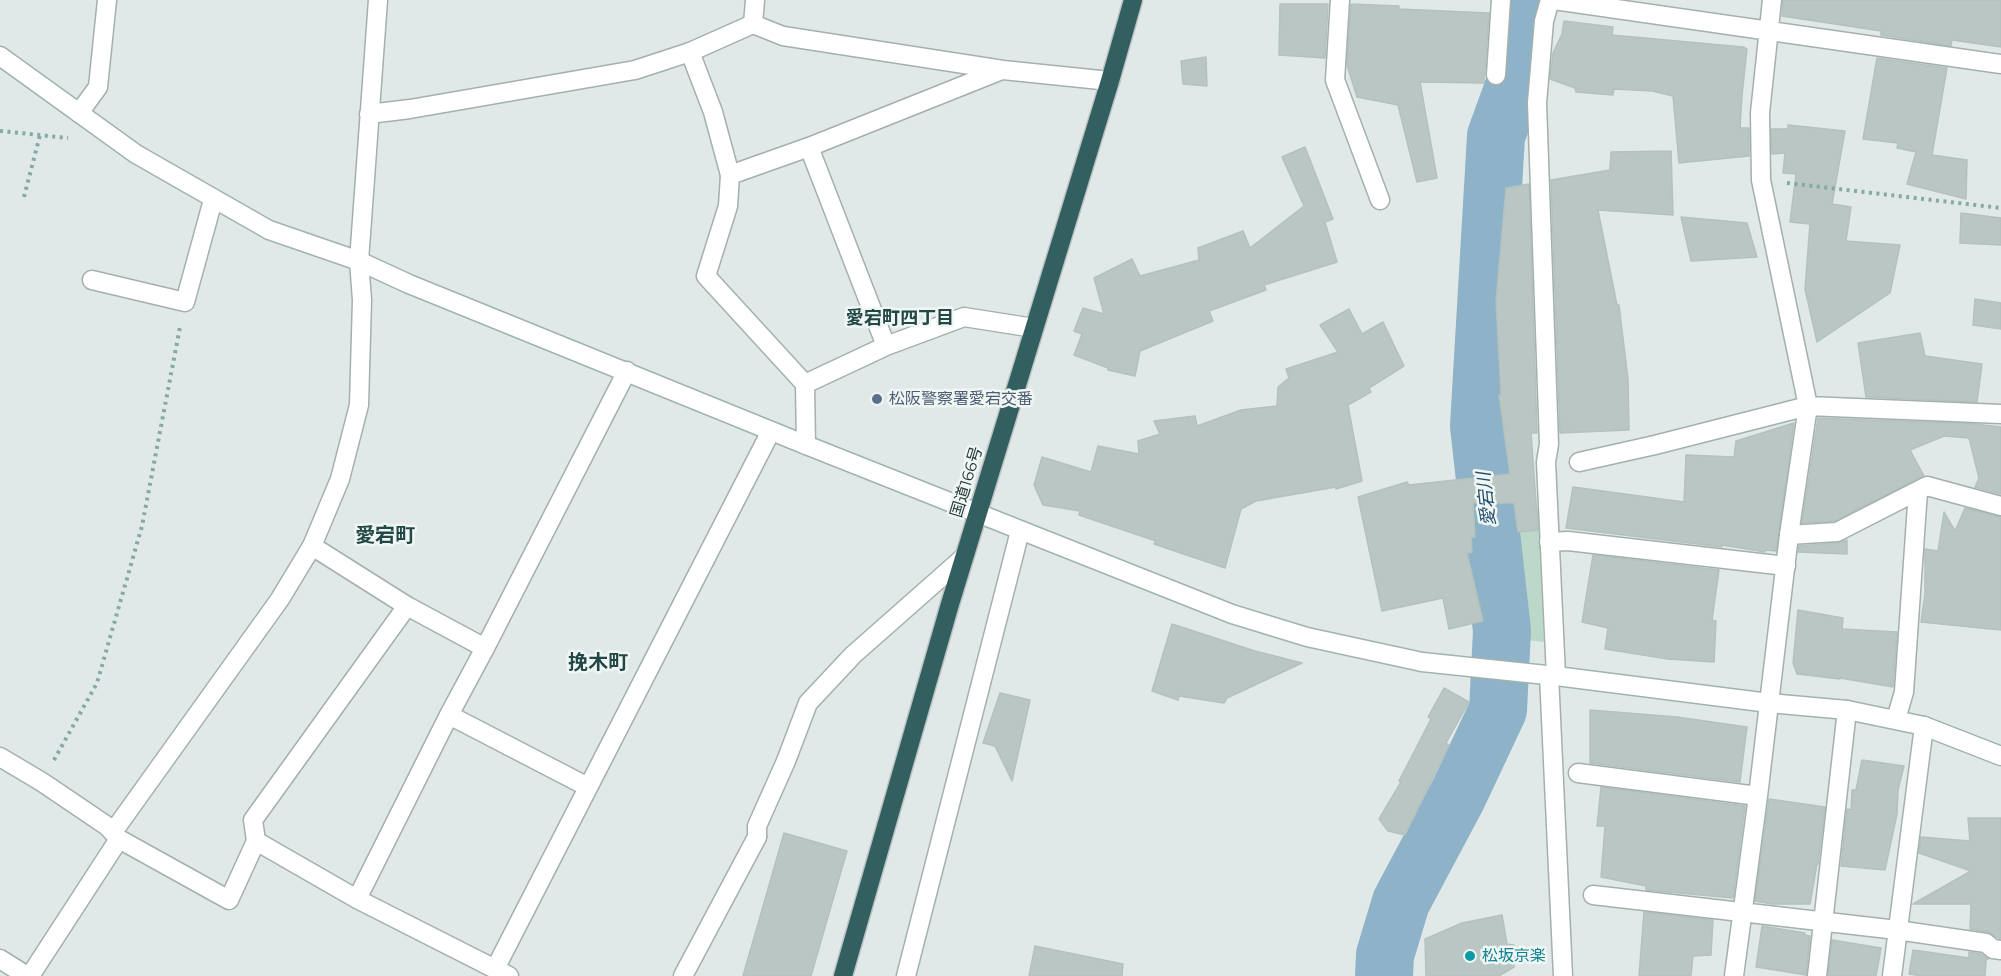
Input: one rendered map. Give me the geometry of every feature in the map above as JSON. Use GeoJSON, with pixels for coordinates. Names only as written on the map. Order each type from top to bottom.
{"type":"FeatureCollection","features":[{"type":"Feature","properties":{"kind":"highway","name":"国道166号"},"geometry":{"type":"LineString","coordinates":[[843,976],[950,604],[1110,81],[1132,0]]}},
{"type":"Feature","properties":{"kind":"street"},"geometry":{"type":"LineString","coordinates":[[79,113],[98,87],[107,0]]}},
{"type":"Feature","properties":{"kind":"street"},"geometry":{"type":"LineString","coordinates":[[0,959],[28,976],[116,835],[280,599],[312,546],[340,479],[359,405],[362,300],[359,261],[378,0]]}},
{"type":"Feature","properties":{"kind":"street"},"geometry":{"type":"LineString","coordinates":[[753,24],[756,0]]}},
{"type":"Feature","properties":{"kind":"street"},"geometry":{"type":"LineString","coordinates":[[1340,0],[1335,80],[1380,200]]}},
{"type":"Feature","properties":{"kind":"street"},"geometry":{"type":"LineString","coordinates":[[1496,75],[1501,0]]}},
{"type":"Feature","properties":{"kind":"street"},"geometry":{"type":"LineString","coordinates":[[1563,976],[1537,103],[1544,21],[1552,0],[2001,64]]}},
{"type":"Feature","properties":{"kind":"street"},"geometry":{"type":"LineString","coordinates":[[1734,976],[1789,535],[1808,406],[1761,180],[1760,113],[1772,0]]}},
{"type":"Feature","properties":{"kind":"street"},"geometry":{"type":"LineString","coordinates":[[369,114],[635,70],[690,52],[753,24],[783,36],[1003,70],[1110,81]]}},
{"type":"Feature","properties":{"kind":"street"},"geometry":{"type":"LineString","coordinates":[[690,52],[713,112],[730,175],[728,206],[706,276],[805,384],[806,446]]}},
{"type":"Feature","properties":{"kind":"street"},"geometry":{"type":"LineString","coordinates":[[0,56],[136,154],[269,230],[359,261],[409,284],[627,371],[806,446],[1232,614],[1307,637],[1422,662],[1553,675],[1769,703],[1846,710],[1896,719],[1924,726],[2001,756]]}},
{"type":"Feature","properties":{"kind":"street"},"geometry":{"type":"LineString","coordinates":[[730,175],[809,147],[1003,70]]}},
{"type":"Feature","properties":{"kind":"street"},"geometry":{"type":"LineString","coordinates":[[809,147],[886,346]]}},
{"type":"Feature","properties":{"kind":"street"},"geometry":{"type":"LineString","coordinates":[[92,280],[185,302],[213,200]]}},
{"type":"Feature","properties":{"kind":"street"},"geometry":{"type":"LineString","coordinates":[[805,384],[886,346],[964,317],[1034,327]]}},
{"type":"Feature","properties":{"kind":"street"},"geometry":{"type":"LineString","coordinates":[[357,899],[449,715],[627,371]]}},
{"type":"Feature","properties":{"kind":"street"},"geometry":{"type":"LineString","coordinates":[[1579,462],[1808,406],[2001,414]]}},
{"type":"Feature","properties":{"kind":"street"},"geometry":{"type":"LineString","coordinates":[[256,842],[357,899],[502,973],[588,788],[771,431]]}},
{"type":"Feature","properties":{"kind":"street"},"geometry":{"type":"LineString","coordinates":[[1789,535],[1837,532],[1927,486],[2001,506]]}},
{"type":"Feature","properties":{"kind":"street"},"geometry":{"type":"LineString","coordinates":[[1896,719],[1904,692],[1918,490]]}},
{"type":"Feature","properties":{"kind":"street"},"geometry":{"type":"LineString","coordinates":[[906,976],[1020,531]]}},
{"type":"Feature","properties":{"kind":"street"},"geometry":{"type":"LineString","coordinates":[[1549,542],[1568,541],[1786,566]]}},
{"type":"Feature","properties":{"kind":"street"},"geometry":{"type":"LineString","coordinates":[[312,546],[407,606],[485,648]]}},
{"type":"Feature","properties":{"kind":"street"},"geometry":{"type":"LineString","coordinates":[[683,976],[757,837],[757,826],[786,761],[808,703],[853,655],[964,557]]}},
{"type":"Feature","properties":{"kind":"street"},"geometry":{"type":"LineString","coordinates":[[0,757],[42,782],[107,826],[116,835],[229,900],[256,842],[253,820],[407,606]]}},
{"type":"Feature","properties":{"kind":"street"},"geometry":{"type":"LineString","coordinates":[[1817,976],[1846,710]]}},
{"type":"Feature","properties":{"kind":"street"},"geometry":{"type":"LineString","coordinates":[[449,715],[588,788]]}},
{"type":"Feature","properties":{"kind":"street"},"geometry":{"type":"LineString","coordinates":[[1892,976],[1924,726]]}},
{"type":"Feature","properties":{"kind":"street"},"geometry":{"type":"LineString","coordinates":[[1578,773],[1758,796]]}},
{"type":"Feature","properties":{"kind":"street"},"geometry":{"type":"LineString","coordinates":[[1593,895],[1897,930],[1986,943],[1993,949],[2001,950]]}},
{"type":"Feature","properties":{"kind":"path"},"geometry":{"type":"LineString","coordinates":[[0,131],[69,138],[79,113]]}},
{"type":"Feature","properties":{"kind":"path"},"geometry":{"type":"LineString","coordinates":[[24,197],[40,135]]}},
{"type":"Feature","properties":{"kind":"path"},"geometry":{"type":"LineString","coordinates":[[1761,180],[2001,208]]}},
{"type":"Feature","properties":{"kind":"path"},"geometry":{"type":"LineString","coordinates":[[42,782],[96,683],[142,526],[185,302]]}},
{"type":"Feature","properties":{"kind":"green space"},"geometry":{"type":"Polygon","coordinates":[[[1538,507],[1544,642],[1510,638],[1498,509],[1538,507]]]}},
{"type":"Feature","properties":{"kind":"building"},"geometry":{"type":"Polygon","coordinates":[[[1783,0],[2001,0],[2001,47],[1952,40],[1951,46],[1881,35],[1881,31],[1782,16],[1783,0]]]}},
{"type":"Feature","properties":{"kind":"building"},"geometry":{"type":"Polygon","coordinates":[[[1280,4],[1328,4],[1325,58],[1279,55],[1280,4]]]}},
{"type":"Feature","properties":{"kind":"building"},"geometry":{"type":"Polygon","coordinates":[[[1351,4],[1399,6],[1399,9],[1489,13],[1484,83],[1420,82],[1437,178],[1417,182],[1398,105],[1357,97],[1347,65],[1351,4]]]}},
{"type":"Feature","properties":{"kind":"building"},"geometry":{"type":"Polygon","coordinates":[[[1564,21],[1613,27],[1612,35],[1747,49],[1740,128],[1749,128],[1749,156],[1679,163],[1673,96],[1652,91],[1614,89],[1613,95],[1576,92],[1575,88],[1550,79],[1553,53],[1562,34],[1564,21]]]}},
{"type":"Feature","properties":{"kind":"building"},"geometry":{"type":"Polygon","coordinates":[[[1206,57],[1207,86],[1183,84],[1181,61],[1206,57]]]}},
{"type":"Feature","properties":{"kind":"building"},"geometry":{"type":"Polygon","coordinates":[[[1877,58],[1947,68],[1932,155],[1967,160],[1966,199],[1907,184],[1916,152],[1897,148],[1898,143],[1863,139],[1877,58]]]}},
{"type":"Feature","properties":{"kind":"building"},"geometry":{"type":"Polygon","coordinates":[[[1788,125],[1845,131],[1832,204],[1851,207],[1846,241],[1900,245],[1890,293],[1817,342],[1805,289],[1810,224],[1790,222],[1796,174],[1783,173],[1785,153],[1772,154],[1771,129],[1788,129],[1788,125]]]}},
{"type":"Feature","properties":{"kind":"building"},"geometry":{"type":"Polygon","coordinates":[[[1305,147],[1333,219],[1325,222],[1337,262],[1264,285],[1266,290],[1209,311],[1213,321],[1140,351],[1135,376],[1108,370],[1108,368],[1074,355],[1082,334],[1074,331],[1083,308],[1104,314],[1094,278],[1132,259],[1140,276],[1199,260],[1198,248],[1243,231],[1250,248],[1304,206],[1282,157],[1305,147]]]}},
{"type":"Feature","properties":{"kind":"building"},"geometry":{"type":"Polygon","coordinates":[[[1671,151],[1673,215],[1598,210],[1617,305],[1619,305],[1628,379],[1629,430],[1560,433],[1551,180],[1610,170],[1611,152],[1671,151]]]}},
{"type":"Feature","properties":{"kind":"building"},"geometry":{"type":"Polygon","coordinates":[[[1529,184],[1537,433],[1531,433],[1538,530],[1518,532],[1514,503],[1473,503],[1475,537],[1471,537],[1472,552],[1467,553],[1483,621],[1449,629],[1443,598],[1382,611],[1358,497],[1407,482],[1409,485],[1510,474],[1499,395],[1501,395],[1496,301],[1506,188],[1529,184]]]}},
{"type":"Feature","properties":{"kind":"building"},"geometry":{"type":"Polygon","coordinates":[[[1961,213],[2001,218],[2001,245],[1960,243],[1961,213]]]}},
{"type":"Feature","properties":{"kind":"building"},"geometry":{"type":"Polygon","coordinates":[[[1681,217],[1747,223],[1757,257],[1691,261],[1681,217]]]}},
{"type":"Feature","properties":{"kind":"building"},"geometry":{"type":"Polygon","coordinates":[[[1975,299],[2001,303],[2001,329],[1973,325],[1975,299]]]}},
{"type":"Feature","properties":{"kind":"building"},"geometry":{"type":"Polygon","coordinates":[[[1349,309],[1362,334],[1383,322],[1404,366],[1369,388],[1371,392],[1348,405],[1362,481],[1336,489],[1336,487],[1256,501],[1241,509],[1225,568],[1154,544],[1156,541],[1079,515],[1080,511],[1043,505],[1034,485],[1042,457],[1091,472],[1098,446],[1139,454],[1138,441],[1160,434],[1154,421],[1195,416],[1197,426],[1241,410],[1277,406],[1278,387],[1289,378],[1286,369],[1338,352],[1320,325],[1349,309]]]}},
{"type":"Feature","properties":{"kind":"building"},"geometry":{"type":"Polygon","coordinates":[[[1920,333],[1925,356],[1982,364],[1977,402],[1866,397],[1858,343],[1920,333]]]}},
{"type":"Feature","properties":{"kind":"building"},"geometry":{"type":"Polygon","coordinates":[[[1818,418],[2001,427],[2001,494],[1975,487],[1979,478],[1969,438],[1944,436],[1910,450],[1924,476],[1834,521],[1802,523],[1818,418]]]}},
{"type":"Feature","properties":{"kind":"building"},"geometry":{"type":"Polygon","coordinates":[[[1794,423],[1776,551],[1765,550],[1765,552],[1722,545],[1722,547],[1566,528],[1573,487],[1684,502],[1686,455],[1734,457],[1736,441],[1794,423]]]}},
{"type":"Feature","properties":{"kind":"building"},"geometry":{"type":"Polygon","coordinates":[[[1965,508],[2001,517],[2001,630],[1921,622],[1925,594],[1925,549],[1938,551],[1944,512],[1955,531],[1965,508]]]}},
{"type":"Feature","properties":{"kind":"building"},"geometry":{"type":"Polygon","coordinates":[[[1847,540],[1847,554],[1798,552],[1799,546],[1838,543],[1847,540]]]}},
{"type":"Feature","properties":{"kind":"building"},"geometry":{"type":"Polygon","coordinates":[[[1593,555],[1719,570],[1712,620],[1716,621],[1714,662],[1668,659],[1605,649],[1608,628],[1582,622],[1593,555]]]}},
{"type":"Feature","properties":{"kind":"building"},"geometry":{"type":"Polygon","coordinates":[[[1798,610],[1843,618],[1842,629],[1897,632],[1893,687],[1840,678],[1797,674],[1793,663],[1798,610]]]}},
{"type":"Feature","properties":{"kind":"building"},"geometry":{"type":"Polygon","coordinates":[[[1172,624],[1255,651],[1302,663],[1227,698],[1224,703],[1179,696],[1178,700],[1152,691],[1172,624]]]}},
{"type":"Feature","properties":{"kind":"building"},"geometry":{"type":"Polygon","coordinates":[[[1444,688],[1469,702],[1446,743],[1449,745],[1405,835],[1388,831],[1379,819],[1401,782],[1399,781],[1431,719],[1428,717],[1444,688]]]}},
{"type":"Feature","properties":{"kind":"building"},"geometry":{"type":"Polygon","coordinates":[[[1000,693],[1030,700],[1012,781],[995,746],[983,743],[1000,693]]]}},
{"type":"Feature","properties":{"kind":"building"},"geometry":{"type":"Polygon","coordinates":[[[1590,710],[1677,717],[1747,727],[1740,782],[1590,763],[1590,710]]]}},
{"type":"Feature","properties":{"kind":"building"},"geometry":{"type":"Polygon","coordinates":[[[1862,760],[1904,766],[1885,870],[1841,866],[1847,809],[1851,810],[1852,790],[1856,790],[1862,760]]]}},
{"type":"Feature","properties":{"kind":"building"},"geometry":{"type":"Polygon","coordinates":[[[1601,787],[1745,806],[1733,898],[1646,890],[1646,886],[1601,877],[1605,826],[1597,826],[1601,787]]]}},
{"type":"Feature","properties":{"kind":"building"},"geometry":{"type":"Polygon","coordinates":[[[1769,799],[1825,807],[1810,904],[1772,904],[1755,901],[1769,799]]]}},
{"type":"Feature","properties":{"kind":"building"},"geometry":{"type":"Polygon","coordinates":[[[1968,818],[2001,818],[2001,939],[1988,932],[1970,929],[1971,904],[1913,904],[1971,871],[1919,853],[1921,837],[1970,841],[1968,818]]]}},
{"type":"Feature","properties":{"kind":"building"},"geometry":{"type":"Polygon","coordinates":[[[784,833],[847,851],[811,976],[743,976],[784,833]]]}},
{"type":"Feature","properties":{"kind":"building"},"geometry":{"type":"Polygon","coordinates":[[[1644,912],[1713,920],[1711,955],[1693,956],[1691,976],[1639,976],[1644,912]]]}},
{"type":"Feature","properties":{"kind":"building","name":"松坂京楽"},"geometry":{"type":"Polygon","coordinates":[[[1502,915],[1507,944],[1514,945],[1514,967],[1499,976],[1426,976],[1425,939],[1462,923],[1502,915]]]}},
{"type":"Feature","properties":{"kind":"building"},"geometry":{"type":"Polygon","coordinates":[[[1762,926],[1805,933],[1804,935],[1810,936],[1806,975],[1756,967],[1762,926]]]}},
{"type":"Feature","properties":{"kind":"building"},"geometry":{"type":"Polygon","coordinates":[[[1832,940],[1881,948],[1876,976],[1828,976],[1832,940]]]}},
{"type":"Feature","properties":{"kind":"building"},"geometry":{"type":"Polygon","coordinates":[[[1035,946],[1123,964],[1122,976],[1029,976],[1035,946]]]}},
{"type":"Feature","properties":{"kind":"building"},"geometry":{"type":"Polygon","coordinates":[[[1913,950],[1969,958],[1969,952],[1981,954],[1988,959],[1984,961],[1986,961],[1985,976],[1909,974],[1913,950]]]}},
{"type":"Feature","properties":{"kind":"waterway","name":"愛宕川"},"geometry":{"type":"LineString","coordinates":[[1384,976],[1385,955],[1401,902],[1458,795],[1498,710],[1502,631],[1479,426],[1496,136],[1516,81],[1521,15],[1527,0]]}},
{"type":"Feature","properties":{"kind":"place","name":"松阪警察署愛宕交番"},"geometry":{"type":"Point","coordinates":[877,399]}},
{"type":"Feature","properties":{"kind":"place","name":"松坂京楽"},"geometry":{"type":"Point","coordinates":[1470,956]}},
{"type":"Feature","properties":{"kind":"district","name":"愛宕町四丁目"},"geometry":{"type":"Point","coordinates":[900,319]}},
{"type":"Feature","properties":{"kind":"district","name":"愛宕町"},"geometry":{"type":"Point","coordinates":[385,536]}},
{"type":"Feature","properties":{"kind":"district","name":"挽木町"},"geometry":{"type":"Point","coordinates":[598,663]}}]}
